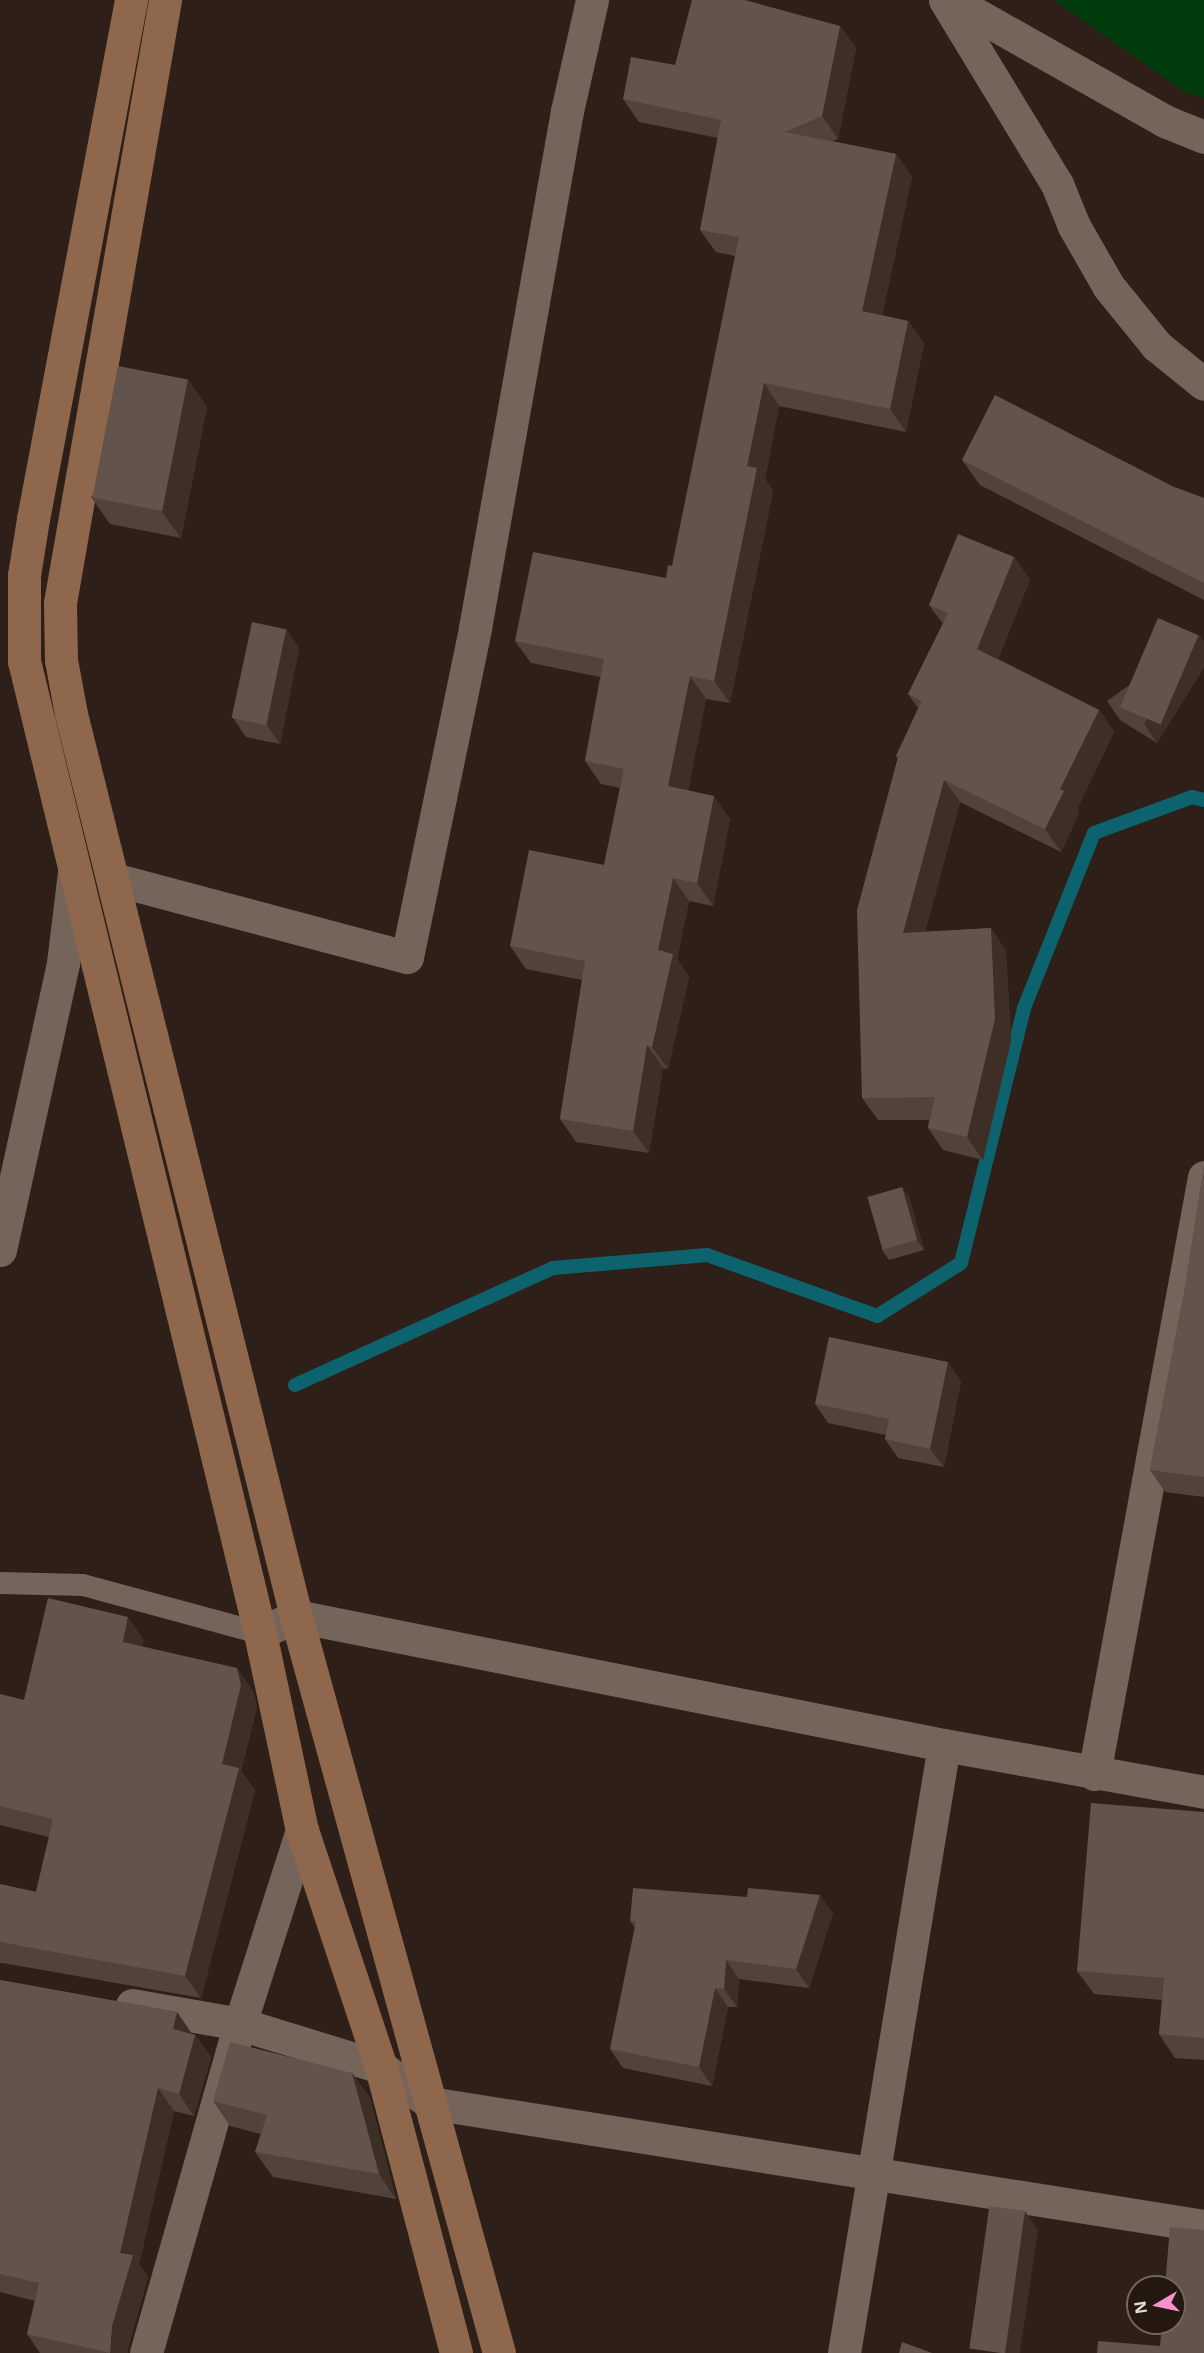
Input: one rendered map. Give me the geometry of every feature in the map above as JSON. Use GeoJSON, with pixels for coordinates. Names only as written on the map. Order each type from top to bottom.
{"type":"FeatureCollection","features":[{"type":"Feature","properties":{"kind":"main road"},"geometry":{"type":"LineString","coordinates":[[131,0],[24,575],[24,661],[260,1633],[302,1830],[381,2067],[456,2353]]}},
{"type":"Feature","properties":{"kind":"main road"},"geometry":{"type":"LineString","coordinates":[[165,0],[60,603],[61,660],[71,714],[296,1616],[499,2353]]}},
{"type":"Feature","properties":{"kind":"street"},"geometry":{"type":"LineString","coordinates":[[113,879],[407,957],[475,628],[567,111],[592,0]]}},
{"type":"Feature","properties":{"kind":"street"},"geometry":{"type":"LineString","coordinates":[[945,0],[1057,184],[1074,226],[1109,287],[1157,346],[1204,384]]}},
{"type":"Feature","properties":{"kind":"street"},"geometry":{"type":"LineString","coordinates":[[951,0],[1167,123],[1204,137]]}},
{"type":"Feature","properties":{"kind":"street"},"geometry":{"type":"LineString","coordinates":[[0,1250],[63,963],[74,872]]}},
{"type":"Feature","properties":{"kind":"street"},"geometry":{"type":"LineString","coordinates":[[1094,1774],[1204,1177]]}},
{"type":"Feature","properties":{"kind":"street"},"geometry":{"type":"LineString","coordinates":[[260,1633],[296,1616],[944,1746],[1204,1792]]}},
{"type":"Feature","properties":{"kind":"street"},"geometry":{"type":"LineString","coordinates":[[844,2353],[944,1746]]}},
{"type":"Feature","properties":{"kind":"street"},"geometry":{"type":"LineString","coordinates":[[146,2353],[240,2024],[302,1830]]}},
{"type":"Feature","properties":{"kind":"street"},"geometry":{"type":"LineString","coordinates":[[103,2000],[240,2024],[381,2067],[430,2103],[1204,2226]]}},
{"type":"Feature","properties":{"kind":"lane"},"geometry":{"type":"LineString","coordinates":[[0,1583],[83,1586],[260,1633]]}},
{"type":"Feature","properties":{"kind":"green space"},"geometry":{"type":"Polygon","coordinates":[[[1054,0],[1204,0],[1204,98],[1183,91],[1054,0]]]}},
{"type":"Feature","properties":{"kind":"building"},"geometry":{"type":"Polygon","coordinates":[[[692,0],[745,0],[840,26],[822,116],[785,132],[896,154],[862,311],[908,321],[890,409],[764,383],[747,466],[757,468],[714,681],[690,676],[668,786],[714,796],[697,883],[673,878],[658,950],[673,954],[652,1047],[647,1045],[633,1131],[560,1119],[585,961],[510,946],[529,850],[604,865],[624,769],[585,761],[604,659],[515,641],[533,552],[666,578],[668,565],[672,566],[739,237],[700,230],[721,120],[623,99],[631,57],[675,65],[692,0]]]}},
{"type":"Feature","properties":{"kind":"building"},"geometry":{"type":"Polygon","coordinates":[[[118,366],[188,380],[162,511],[92,498],[118,366]]]}},
{"type":"Feature","properties":{"kind":"building"},"geometry":{"type":"Polygon","coordinates":[[[995,395],[1174,487],[1204,498],[1204,583],[962,460],[995,395]]]}},
{"type":"Feature","properties":{"kind":"building"},"geometry":{"type":"Polygon","coordinates":[[[958,534],[1014,557],[977,649],[1099,710],[1060,789],[1064,791],[1045,829],[944,780],[903,933],[991,928],[995,1019],[967,1137],[928,1128],[935,1097],[862,1098],[857,910],[898,757],[896,756],[922,701],[908,694],[948,613],[929,605],[958,534]]]}},
{"type":"Feature","properties":{"kind":"building"},"geometry":{"type":"Polygon","coordinates":[[[1158,618],[1199,635],[1161,724],[1120,707],[1158,618]]]}},
{"type":"Feature","properties":{"kind":"building"},"geometry":{"type":"Polygon","coordinates":[[[252,622],[286,629],[266,725],[232,718],[252,622]]]}},
{"type":"Feature","properties":{"kind":"building"},"geometry":{"type":"Polygon","coordinates":[[[1204,1166],[1204,1477],[1150,1470],[1185,1288],[1204,1166]]]}},
{"type":"Feature","properties":{"kind":"building"},"geometry":{"type":"Polygon","coordinates":[[[902,1187],[917,1240],[883,1250],[867,1197],[902,1187]]]}},
{"type":"Feature","properties":{"kind":"building"},"geometry":{"type":"Polygon","coordinates":[[[829,1337],[948,1362],[930,1449],[885,1439],[889,1419],[815,1404],[829,1337]]]}},
{"type":"Feature","properties":{"kind":"building"},"geometry":{"type":"Polygon","coordinates":[[[48,1598],[128,1617],[123,1642],[237,1668],[241,1685],[222,1764],[239,1768],[185,1976],[0,1942],[0,1884],[36,1892],[53,1819],[0,1806],[0,1694],[24,1700],[48,1598]]]}},
{"type":"Feature","properties":{"kind":"building"},"geometry":{"type":"Polygon","coordinates":[[[1091,1803],[1204,1812],[1204,2038],[1159,2034],[1164,1978],[1077,1971],[1091,1803]]]}},
{"type":"Feature","properties":{"kind":"building"},"geometry":{"type":"Polygon","coordinates":[[[633,1888],[747,1897],[748,1888],[820,1895],[796,1969],[726,1960],[724,1989],[715,1988],[699,2067],[610,2049],[636,1921],[630,1921],[633,1888]]]}},
{"type":"Feature","properties":{"kind":"building"},"geometry":{"type":"Polygon","coordinates":[[[0,1980],[177,2012],[173,2029],[195,2035],[179,2094],[158,2088],[120,2253],[133,2255],[112,2326],[110,2353],[27,2334],[39,2283],[0,2274],[0,1980]]]}},
{"type":"Feature","properties":{"kind":"building"},"geometry":{"type":"Polygon","coordinates":[[[230,2042],[352,2073],[379,2174],[255,2152],[267,2115],[213,2101],[230,2042]]]}},
{"type":"Feature","properties":{"kind":"building"},"geometry":{"type":"Polygon","coordinates":[[[989,2206],[1025,2211],[1005,2353],[969,2349],[989,2206]]]}},
{"type":"Feature","properties":{"kind":"building"},"geometry":{"type":"Polygon","coordinates":[[[1170,2227],[1204,2230],[1204,2353],[1097,2353],[1098,2341],[1160,2346],[1161,2335],[1186,2335],[1186,2275],[1166,2275],[1170,2227]]]}},
{"type":"Feature","properties":{"kind":"building"},"geometry":{"type":"Polygon","coordinates":[[[902,2342],[932,2353],[899,2353],[902,2342]]]}},
{"type":"Feature","properties":{"kind":"waterway"},"geometry":{"type":"LineString","coordinates":[[295,1385],[553,1268],[707,1255],[877,1316],[961,1263],[1024,1008],[1094,833],[1192,797],[1204,800]]}}]}
